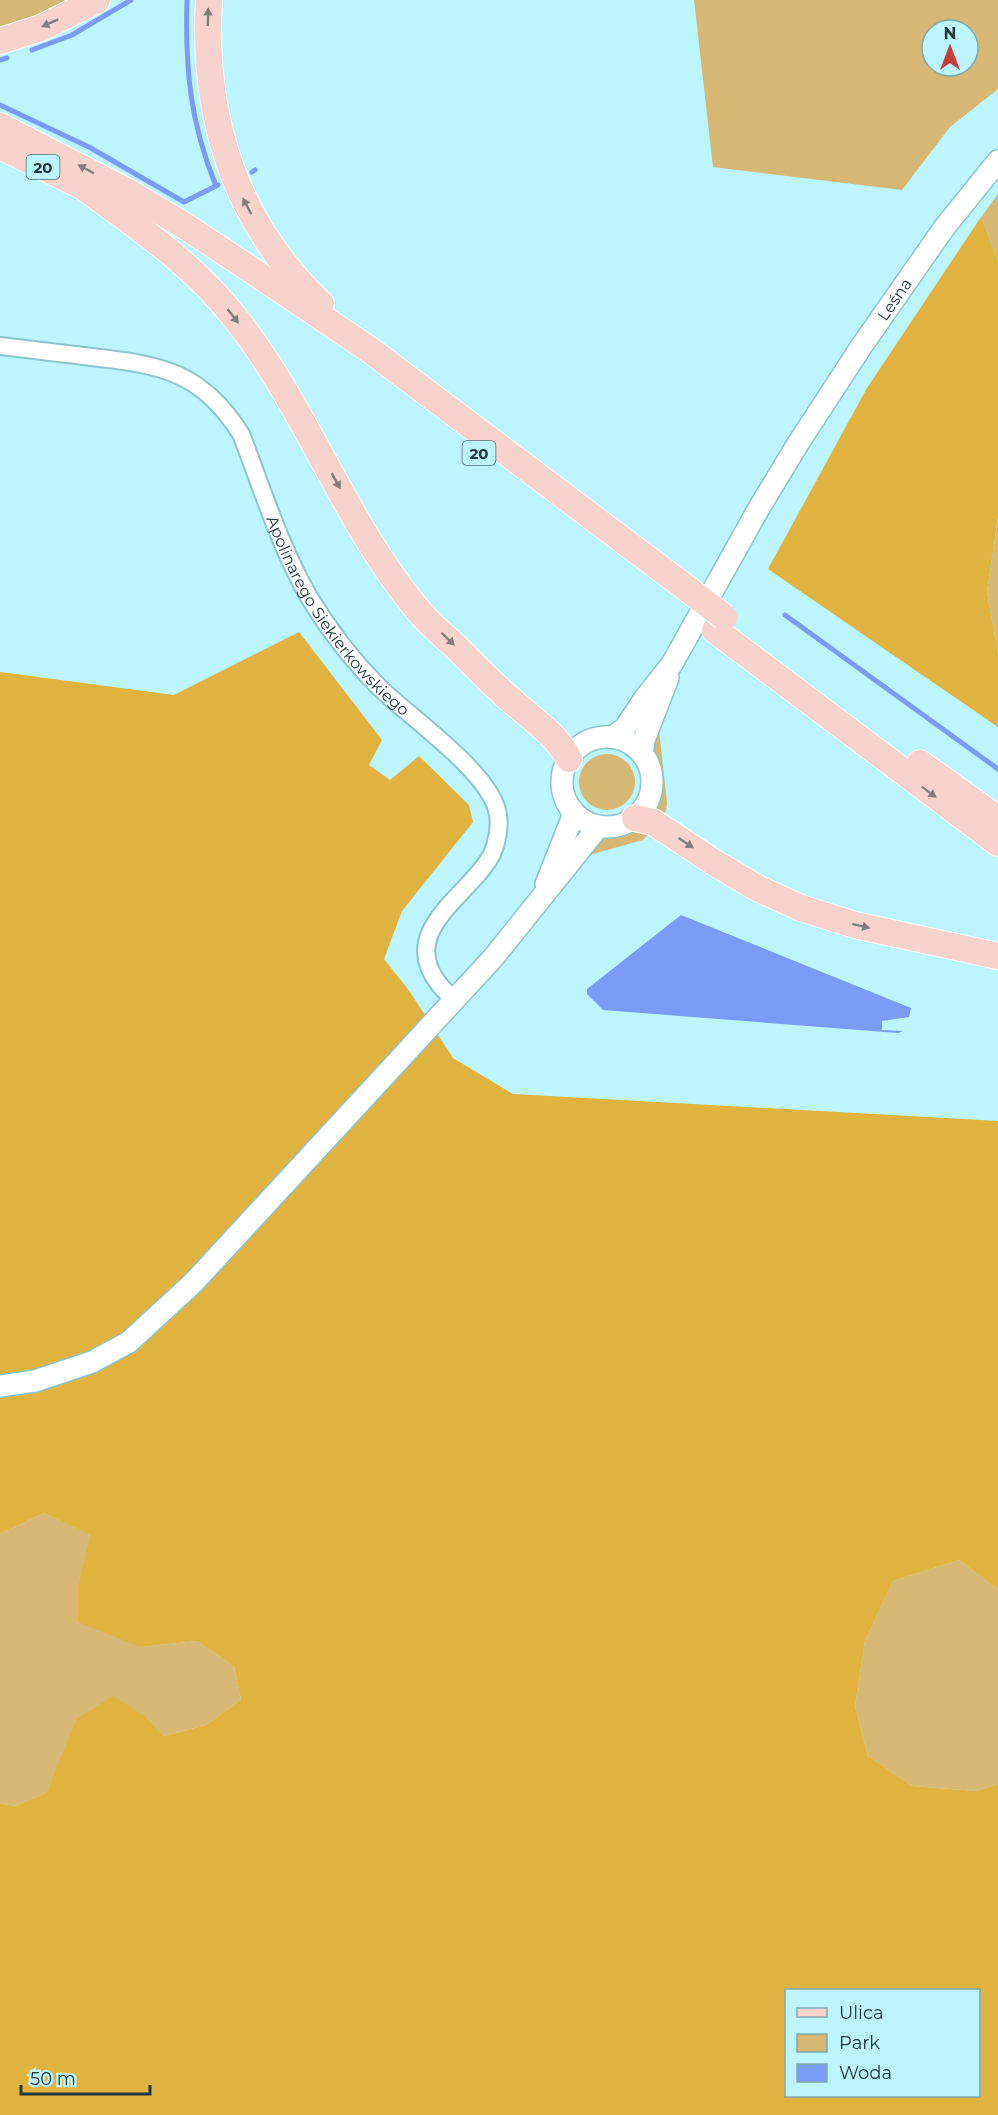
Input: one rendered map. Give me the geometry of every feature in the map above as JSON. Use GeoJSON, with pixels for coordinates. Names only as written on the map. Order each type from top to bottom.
{"type":"FeatureCollection","features":[{"type":"Feature","properties":{"kind":"main road"},"geometry":{"type":"LineString","coordinates":[[0,41],[41,27],[97,0]]}},
{"type":"Feature","properties":{"kind":"main road"},"geometry":{"type":"LineString","coordinates":[[209,0],[208,59],[217,124],[228,162],[244,200],[278,256],[302,284],[370,350]]}},
{"type":"Feature","properties":{"kind":"main road","name":"20"},"geometry":{"type":"LineString","coordinates":[[0,126],[101,177],[159,210],[217,246],[370,350],[998,843]]}},
{"type":"Feature","properties":{"kind":"main road","name":"20"},"geometry":{"type":"LineString","coordinates":[[0,146],[151,222],[202,253],[310,327],[620,555],[685,596]]}},
{"type":"Feature","properties":{"kind":"main road"},"geometry":{"type":"LineString","coordinates":[[86,189],[169,249],[195,272],[222,302],[272,371],[353,512],[397,582],[418,610],[510,699],[546,730],[564,749],[569,759]]}},
{"type":"Feature","properties":{"kind":"main road","name":"20"},"geometry":{"type":"LineString","coordinates":[[720,623],[998,819]]}},
{"type":"Feature","properties":{"kind":"main road"},"geometry":{"type":"LineString","coordinates":[[635,818],[653,822],[757,888],[801,908],[855,925],[998,956]]}},
{"type":"Feature","properties":{"kind":"street","name":"Leśna"},"geometry":{"type":"LineString","coordinates":[[672,664],[741,539],[799,442],[944,228],[998,161]]}},
{"type":"Feature","properties":{"kind":"street","name":"Apolinarego Siekierkowskiego"},"geometry":{"type":"LineString","coordinates":[[0,346],[133,362],[160,368],[198,386],[230,416],[241,434],[297,574],[322,617],[352,657],[379,687],[470,767],[484,783],[498,814],[497,838],[491,855],[484,866],[439,916],[432,928],[428,943],[430,970],[439,985],[455,1000]]}},
{"type":"Feature","properties":{"kind":"street"},"geometry":{"type":"LineString","coordinates":[[613,737],[626,728],[645,698],[672,664]]}},
{"type":"Feature","properties":{"kind":"street"},"geometry":{"type":"LineString","coordinates":[[642,753],[644,740],[672,664]]}},
{"type":"Feature","properties":{"kind":"street"},"geometry":{"type":"LineString","coordinates":[[613,737],[626,742],[642,753],[649,766],[652,789],[649,800],[635,818],[615,827],[599,826],[581,819],[565,798],[562,783],[564,768],[569,759],[584,744],[599,738],[613,737]]}},
{"type":"Feature","properties":{"kind":"street"},"geometry":{"type":"LineString","coordinates":[[542,896],[573,811]]}},
{"type":"Feature","properties":{"kind":"street"},"geometry":{"type":"LineString","coordinates":[[0,1386],[35,1381],[92,1362],[129,1342],[194,1282],[507,942],[599,826]]}},
{"type":"Feature","properties":{"kind":"green space"},"geometry":{"type":"Polygon","coordinates":[[[0,0],[85,0],[0,35],[0,0]]]}},
{"type":"Feature","properties":{"kind":"green space"},"geometry":{"type":"Polygon","coordinates":[[[694,0],[998,0],[998,89],[950,127],[902,190],[713,167],[694,0]]]}},
{"type":"Feature","properties":{"kind":"green space"},"geometry":{"type":"Polygon","coordinates":[[[998,194],[998,261],[981,217],[998,194]]]}},
{"type":"Feature","properties":{"kind":"green space"},"geometry":{"type":"Polygon","coordinates":[[[998,518],[998,654],[987,592],[998,518]]]}},
{"type":"Feature","properties":{"kind":"green space"},"geometry":{"type":"Polygon","coordinates":[[[658,721],[667,803],[666,811],[662,816],[652,808],[659,786],[652,749],[658,721]]]}},
{"type":"Feature","properties":{"kind":"green space"},"geometry":{"type":"Polygon","coordinates":[[[601,754],[613,754],[623,758],[631,766],[635,782],[631,798],[623,806],[613,810],[601,810],[591,806],[583,798],[579,788],[579,776],[583,766],[591,758],[601,754]]]}},
{"type":"Feature","properties":{"kind":"green space"},"geometry":{"type":"Polygon","coordinates":[[[632,829],[652,830],[643,840],[582,857],[603,834],[620,833],[632,829]]]}},
{"type":"Feature","properties":{"kind":"green space"},"geometry":{"type":"Polygon","coordinates":[[[44,1513],[92,1535],[78,1584],[141,1647],[197,1641],[234,1666],[241,1700],[206,1725],[164,1736],[146,1717],[61,1759],[46,1793],[15,1806],[0,1803],[0,1534],[44,1513]]]}},
{"type":"Feature","properties":{"kind":"green space"},"geometry":{"type":"Polygon","coordinates":[[[959,1560],[998,1589],[998,1784],[976,1791],[912,1786],[868,1756],[855,1706],[865,1641],[893,1581],[959,1560]]]}},
{"type":"Feature","properties":{"kind":"shaded area"},"geometry":{"type":"Polygon","coordinates":[[[981,217],[998,261],[998,517],[987,592],[998,654],[998,727],[768,569],[867,388],[981,217]]]}},
{"type":"Feature","properties":{"kind":"shaded area"},"geometry":{"type":"Polygon","coordinates":[[[299,632],[382,740],[369,765],[390,780],[419,756],[469,805],[473,822],[402,911],[384,959],[410,992],[453,1058],[513,1094],[998,1121],[998,1589],[959,1560],[893,1581],[865,1641],[855,1706],[868,1756],[912,1786],[976,1791],[998,1784],[998,2115],[0,2115],[0,1803],[15,1806],[46,1793],[77,1719],[113,1696],[146,1717],[164,1736],[206,1725],[241,1700],[234,1666],[197,1641],[141,1647],[78,1622],[78,1584],[91,1535],[44,1513],[0,1534],[0,672],[174,695],[299,632]]]}},
{"type":"Feature","properties":{"kind":"water"},"geometry":{"type":"Polygon","coordinates":[[[681,915],[911,1008],[909,1017],[882,1021],[882,1030],[903,1031],[898,1033],[603,1010],[587,994],[587,989],[681,915]]]}},
{"type":"Feature","properties":{"kind":"waterway"},"geometry":{"type":"LineString","coordinates":[[32,50],[72,35],[131,0]]}},
{"type":"Feature","properties":{"kind":"waterway"},"geometry":{"type":"LineString","coordinates":[[187,0],[187,49],[191,95],[200,140],[216,186]]}},
{"type":"Feature","properties":{"kind":"waterway"},"geometry":{"type":"LineString","coordinates":[[0,60],[7,58]]}},
{"type":"Feature","properties":{"kind":"waterway"},"geometry":{"type":"LineString","coordinates":[[0,105],[89,147],[184,202],[218,185]]}},
{"type":"Feature","properties":{"kind":"waterway"},"geometry":{"type":"LineString","coordinates":[[785,615],[998,769]]}}]}
